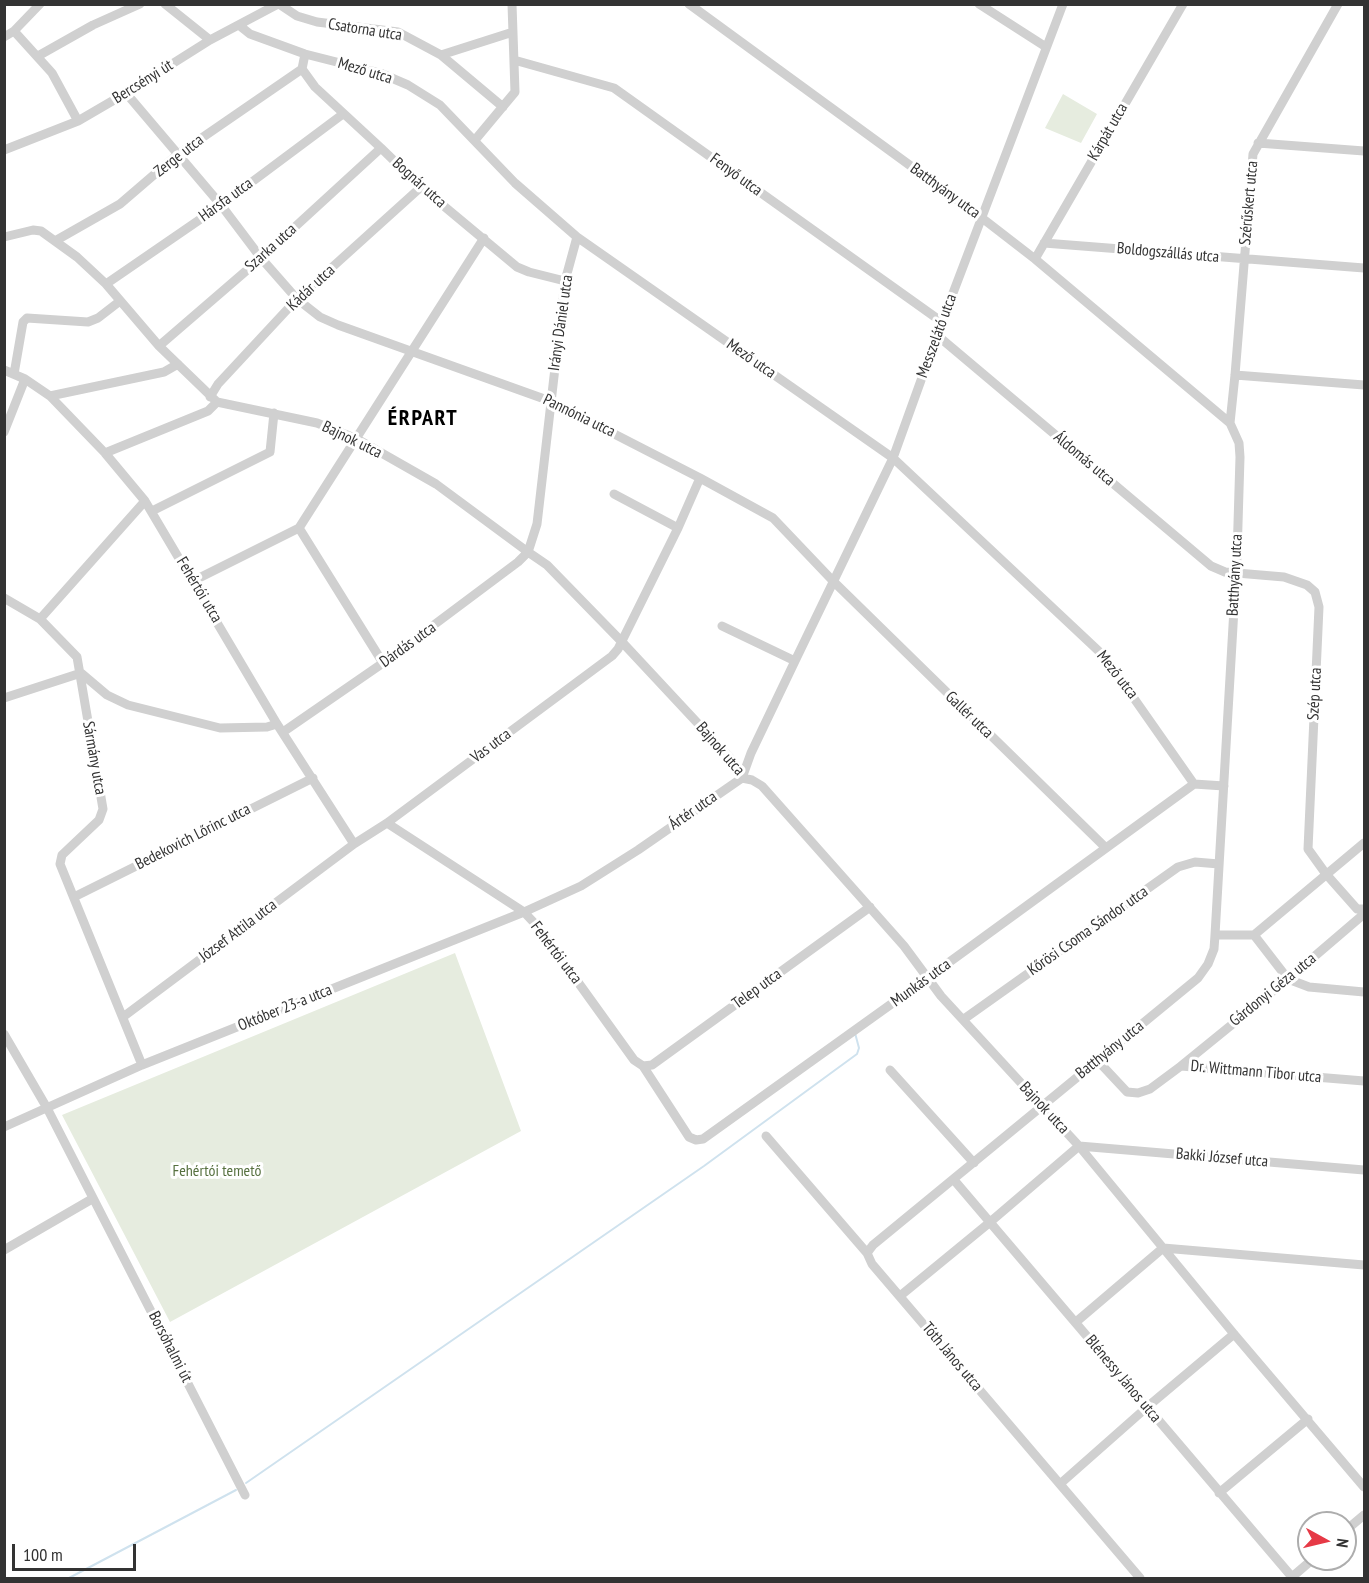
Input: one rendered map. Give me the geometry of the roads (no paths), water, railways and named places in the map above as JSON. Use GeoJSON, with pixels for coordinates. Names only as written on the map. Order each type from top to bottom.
{"type":"FeatureCollection","features":[{"type":"Feature","properties":{"kind":"street"},"geometry":{"type":"LineString","coordinates":[[4,37],[14,32],[40,4]]}},
{"type":"Feature","properties":{"kind":"street"},"geometry":{"type":"LineString","coordinates":[[38,56],[93,25],[140,4]]}},
{"type":"Feature","properties":{"kind":"street"},"geometry":{"type":"LineString","coordinates":[[165,4],[210,40]]}},
{"type":"Feature","properties":{"kind":"street","name":"Bercsényi út"},"geometry":{"type":"LineString","coordinates":[[4,150],[78,121],[210,40],[279,4]]}},
{"type":"Feature","properties":{"kind":"street","name":"Csatorna utca"},"geometry":{"type":"LineString","coordinates":[[279,4],[297,16],[317,22],[398,32],[441,55],[503,107]]}},
{"type":"Feature","properties":{"kind":"street"},"geometry":{"type":"LineString","coordinates":[[475,140],[515,92],[512,4]]}},
{"type":"Feature","properties":{"kind":"street","name":"Batthyány utca"},"geometry":{"type":"LineString","coordinates":[[689,4],[1035,259],[1230,423],[1239,443],[1224,786],[1214,949],[1208,964],[1198,978],[873,1245],[867,1253]]}},
{"type":"Feature","properties":{"kind":"street"},"geometry":{"type":"LineString","coordinates":[[979,4],[1046,47]]}},
{"type":"Feature","properties":{"kind":"street","name":"Messzelátó utca"},"geometry":{"type":"LineString","coordinates":[[795,661],[892,458],[1063,4]]}},
{"type":"Feature","properties":{"kind":"street","name":"Kárpát utca"},"geometry":{"type":"LineString","coordinates":[[1035,259],[1183,4]]}},
{"type":"Feature","properties":{"kind":"street","name":"Szérűskert utca"},"geometry":{"type":"LineString","coordinates":[[1230,423],[1253,154],[1338,4]]}},
{"type":"Feature","properties":{"kind":"street","name":"Mező utca"},"geometry":{"type":"LineString","coordinates":[[240,26],[250,34],[305,54],[380,73],[408,85],[440,105],[515,183],[577,237],[892,458],[1105,657],[1194,784]]}},
{"type":"Feature","properties":{"kind":"street"},"geometry":{"type":"LineString","coordinates":[[14,32],[52,73],[78,121]]}},
{"type":"Feature","properties":{"kind":"street"},"geometry":{"type":"LineString","coordinates":[[441,55],[513,32]]}},
{"type":"Feature","properties":{"kind":"street"},"geometry":{"type":"LineString","coordinates":[[302,69],[305,54]]}},
{"type":"Feature","properties":{"kind":"street","name":"Fenyő utca"},"geometry":{"type":"LineString","coordinates":[[514,60],[614,88],[942,322]]}},
{"type":"Feature","properties":{"kind":"street","name":"Bognár utca"},"geometry":{"type":"LineString","coordinates":[[302,69],[315,87],[421,187],[517,267],[565,281]]}},
{"type":"Feature","properties":{"kind":"street","name":"Zerge utca"},"geometry":{"type":"LineString","coordinates":[[55,241],[120,204],[177,155],[302,69]]}},
{"type":"Feature","properties":{"kind":"street","name":"Pannónia utca"},"geometry":{"type":"LineString","coordinates":[[126,93],[221,205],[261,258],[297,299],[320,317],[338,326],[550,401],[700,478],[773,518],[832,581]]}},
{"type":"Feature","properties":{"kind":"street","name":"Hársfa utca"},"geometry":{"type":"LineString","coordinates":[[106,284],[221,205],[343,114]]}},
{"type":"Feature","properties":{"kind":"street"},"geometry":{"type":"LineString","coordinates":[[1258,143],[1365,151]]}},
{"type":"Feature","properties":{"kind":"street","name":"Szarka utca"},"geometry":{"type":"LineString","coordinates":[[159,346],[261,258],[381,148]]}},
{"type":"Feature","properties":{"kind":"street","name":"Kádár utca"},"geometry":{"type":"LineString","coordinates":[[214,399],[218,384],[297,299],[421,187]]}},
{"type":"Feature","properties":{"kind":"street"},"geometry":{"type":"LineString","coordinates":[[4,237],[33,230],[41,231],[55,241],[106,284],[159,346],[214,399],[208,411],[105,453]]}},
{"type":"Feature","properties":{"kind":"street","name":"Irányi Dániel utca"},"geometry":{"type":"LineString","coordinates":[[528,552],[537,524],[565,281],[577,237]]}},
{"type":"Feature","properties":{"kind":"street"},"geometry":{"type":"LineString","coordinates":[[193,580],[299,528],[484,238]]}},
{"type":"Feature","properties":{"kind":"street","name":"Boldogszállás utca"},"geometry":{"type":"LineString","coordinates":[[1044,243],[1365,268]]}},
{"type":"Feature","properties":{"kind":"street"},"geometry":{"type":"LineString","coordinates":[[9,372],[23,322],[27,318],[88,322],[98,318],[120,301]]}},
{"type":"Feature","properties":{"kind":"street","name":"Áldomás utca"},"geometry":{"type":"LineString","coordinates":[[938,336],[1211,566],[1225,572],[1235,572]]}},
{"type":"Feature","properties":{"kind":"street"},"geometry":{"type":"LineString","coordinates":[[50,396],[164,372],[178,364]]}},
{"type":"Feature","properties":{"kind":"street","name":"Fehértói utca"},"geometry":{"type":"LineString","coordinates":[[9,372],[25,379],[50,396],[105,453],[145,501],[280,728],[354,844]]}},
{"type":"Feature","properties":{"kind":"street"},"geometry":{"type":"LineString","coordinates":[[1235,375],[1365,385]]}},
{"type":"Feature","properties":{"kind":"street"},"geometry":{"type":"LineString","coordinates":[[4,432],[25,379]]}},
{"type":"Feature","properties":{"kind":"street","name":"Bajnok utca"},"geometry":{"type":"LineString","coordinates":[[214,399],[317,423],[357,439],[436,484],[547,565],[732,759],[742,778],[752,780],[762,786],[904,945],[928,978],[1079,1146],[1234,1334],[1365,1487]]}},
{"type":"Feature","properties":{"kind":"street"},"geometry":{"type":"LineString","coordinates":[[152,511],[270,452],[274,413]]}},
{"type":"Feature","properties":{"kind":"street","name":"Vas utca"},"geometry":{"type":"LineString","coordinates":[[354,844],[387,823],[612,656],[622,642],[700,478]]}},
{"type":"Feature","properties":{"kind":"street"},"geometry":{"type":"LineString","coordinates":[[614,494],[678,528]]}},
{"type":"Feature","properties":{"kind":"street"},"geometry":{"type":"LineString","coordinates":[[40,619],[145,501]]}},
{"type":"Feature","properties":{"kind":"street"},"geometry":{"type":"LineString","coordinates":[[299,528],[382,663]]}},
{"type":"Feature","properties":{"kind":"street","name":"Dárdás utca"},"geometry":{"type":"LineString","coordinates":[[280,728],[382,663],[518,562],[528,552]]}},
{"type":"Feature","properties":{"kind":"street","name":"Szép utca"},"geometry":{"type":"LineString","coordinates":[[1235,572],[1284,577],[1307,585],[1315,592],[1319,607],[1308,849],[1326,874]]}},
{"type":"Feature","properties":{"kind":"street","name":"Gallér utca"},"geometry":{"type":"LineString","coordinates":[[832,581],[1106,848]]}},
{"type":"Feature","properties":{"kind":"street","name":"Sármány utca"},"geometry":{"type":"LineString","coordinates":[[4,598],[40,619],[77,657],[103,809],[99,820],[62,855],[60,864],[142,1065]]}},
{"type":"Feature","properties":{"kind":"street"},"geometry":{"type":"LineString","coordinates":[[722,626],[795,661],[751,753],[742,778]]}},
{"type":"Feature","properties":{"kind":"street"},"geometry":{"type":"LineString","coordinates":[[4,698],[81,673],[107,695],[128,705],[220,728],[280,728]]}},
{"type":"Feature","properties":{"kind":"street","name":"Bedekovich Lőrinc utca"},"geometry":{"type":"LineString","coordinates":[[74,897],[313,778]]}},
{"type":"Feature","properties":{"kind":"street","name":"Ártér utca"},"geometry":{"type":"LineString","coordinates":[[524,912],[581,886],[638,850],[742,778]]}},
{"type":"Feature","properties":{"kind":"street"},"geometry":{"type":"LineString","coordinates":[[1194,784],[1224,786]]}},
{"type":"Feature","properties":{"kind":"street","name":"Munkás utca"},"geometry":{"type":"LineString","coordinates":[[643,1066],[689,1137],[696,1140],[703,1139],[1194,784]]}},
{"type":"Feature","properties":{"kind":"street","name":"Fehértói utca"},"geometry":{"type":"LineString","coordinates":[[387,823],[524,912],[539,928],[634,1060],[643,1066]]}},
{"type":"Feature","properties":{"kind":"street"},"geometry":{"type":"LineString","coordinates":[[1215,934],[1254,935],[1365,843]]}},
{"type":"Feature","properties":{"kind":"street","name":"József Attila utca"},"geometry":{"type":"LineString","coordinates":[[123,1017],[354,844]]}},
{"type":"Feature","properties":{"kind":"street","name":"Kőrösi Csoma Sándor utca"},"geometry":{"type":"LineString","coordinates":[[964,1019],[1179,867],[1195,862],[1219,864]]}},
{"type":"Feature","properties":{"kind":"street"},"geometry":{"type":"LineString","coordinates":[[1326,874],[1357,909],[1365,909]]}},
{"type":"Feature","properties":{"kind":"street","name":"Telep utca"},"geometry":{"type":"LineString","coordinates":[[643,1066],[652,1065],[870,907]]}},
{"type":"Feature","properties":{"kind":"street","name":"Október 23-a utca"},"geometry":{"type":"LineString","coordinates":[[4,1127],[142,1065],[524,912]]}},
{"type":"Feature","properties":{"kind":"street","name":"Gárdonyi Géza utca"},"geometry":{"type":"LineString","coordinates":[[1180,1066],[1365,914]]}},
{"type":"Feature","properties":{"kind":"street"},"geometry":{"type":"LineString","coordinates":[[1254,935],[1288,979],[1309,987],[1365,992]]}},
{"type":"Feature","properties":{"kind":"street","name":"Borsóhalmi út"},"geometry":{"type":"LineString","coordinates":[[4,1034],[47,1107],[245,1495]]}},
{"type":"Feature","properties":{"kind":"street","name":"Dr. Wittmann Tibor utca"},"geometry":{"type":"LineString","coordinates":[[1098,1061],[1127,1092],[1138,1093],[1150,1089],[1180,1066],[1365,1081]]}},
{"type":"Feature","properties":{"kind":"street"},"geometry":{"type":"LineString","coordinates":[[890,1071],[974,1162]]}},
{"type":"Feature","properties":{"kind":"street","name":"Tóth János utca"},"geometry":{"type":"LineString","coordinates":[[766,1136],[1140,1578]]}},
{"type":"Feature","properties":{"kind":"street"},"geometry":{"type":"LineString","coordinates":[[900,1296],[1079,1146]]}},
{"type":"Feature","properties":{"kind":"street","name":"Bakki József utca"},"geometry":{"type":"LineString","coordinates":[[1079,1146],[1365,1170]]}},
{"type":"Feature","properties":{"kind":"street","name":"Blénessy János utca"},"geometry":{"type":"LineString","coordinates":[[954,1180],[1292,1577]]}},
{"type":"Feature","properties":{"kind":"street"},"geometry":{"type":"LineString","coordinates":[[4,1250],[92,1199]]}},
{"type":"Feature","properties":{"kind":"street"},"geometry":{"type":"LineString","coordinates":[[1076,1322],[1163,1248],[1365,1265]]}},
{"type":"Feature","properties":{"kind":"street"},"geometry":{"type":"LineString","coordinates":[[1060,1484],[1234,1334]]}},
{"type":"Feature","properties":{"kind":"street"},"geometry":{"type":"LineString","coordinates":[[1220,1493],[1308,1419]]}},
{"type":"Feature","properties":{"kind":"waterway"},"geometry":{"type":"LineString","coordinates":[[246,1483],[704,1166],[857,1054],[859,1048],[855,1033]]}},
{"type":"Feature","properties":{"kind":"waterway"},"geometry":{"type":"LineString","coordinates":[[69,1578],[236,1490]]}},
{"type":"Feature","properties":{"kind":"district","name":"ÉRPART"},"geometry":{"type":"Point","coordinates":[423,419]}},
{"type":"Feature","properties":{"kind":"park label","name":"Fehértói temető"},"geometry":{"type":"Point","coordinates":[217,1171]}}]}
